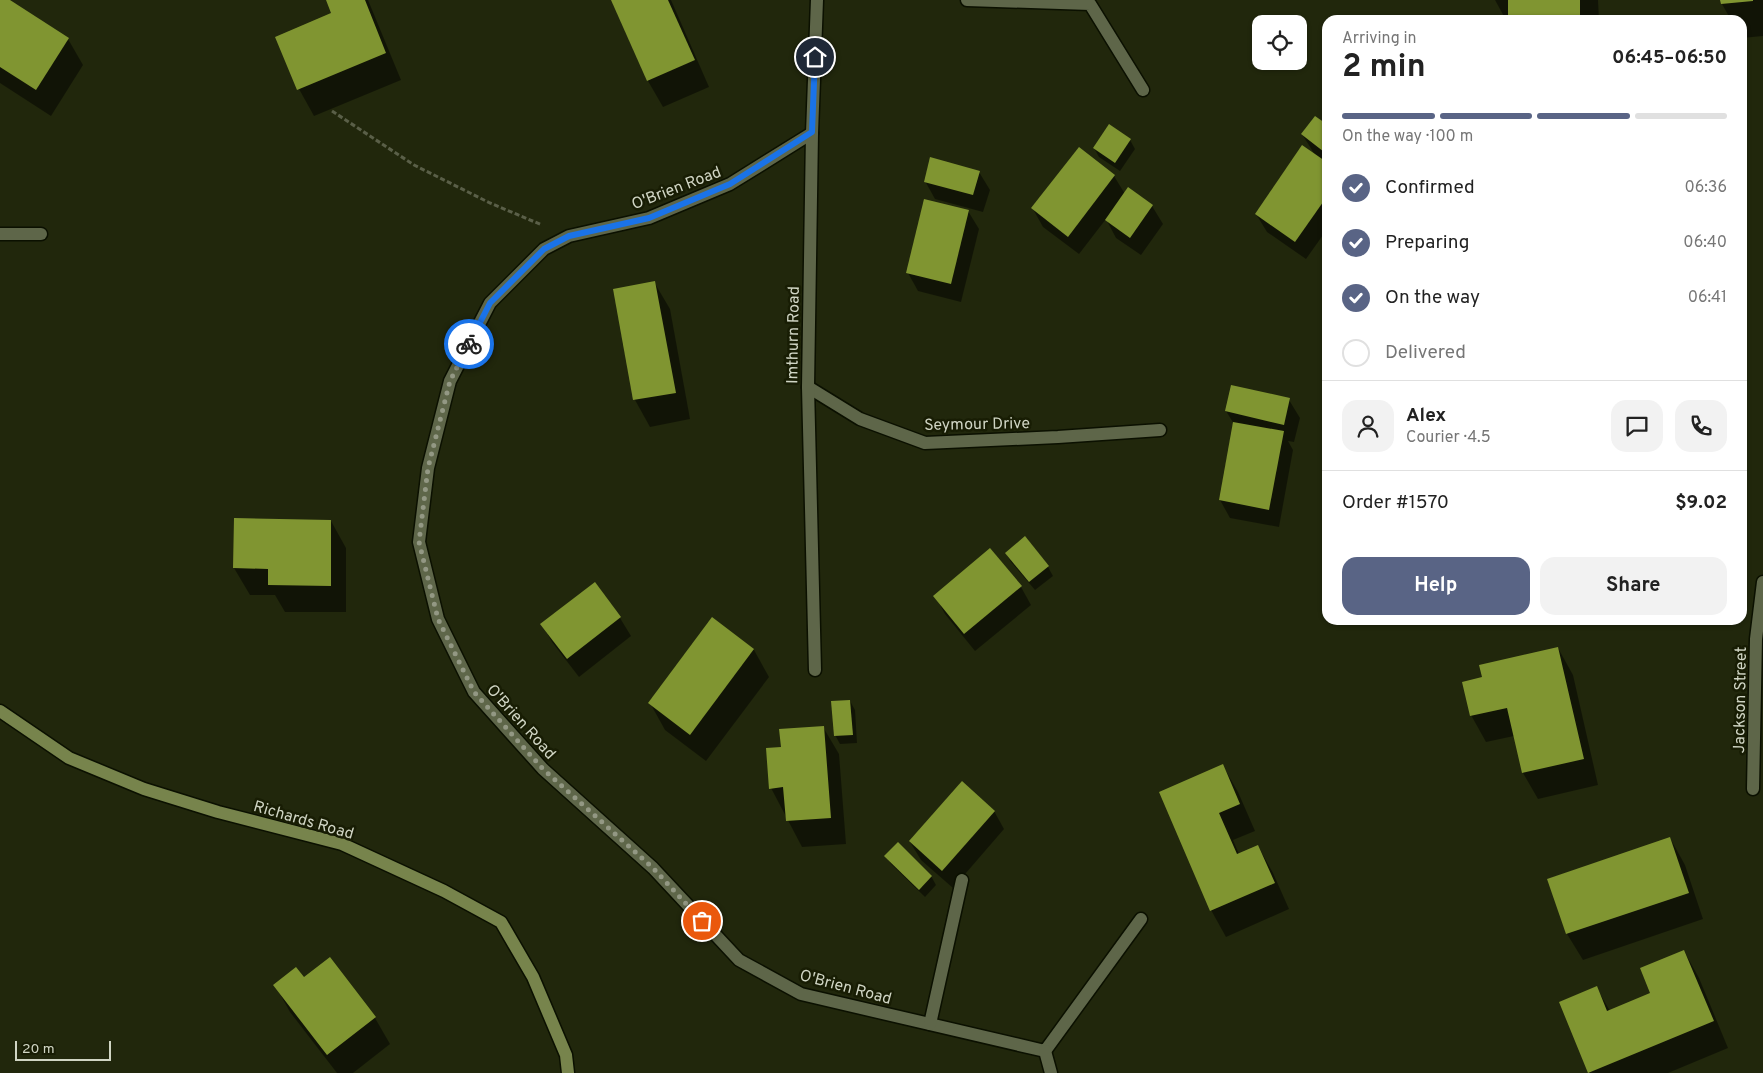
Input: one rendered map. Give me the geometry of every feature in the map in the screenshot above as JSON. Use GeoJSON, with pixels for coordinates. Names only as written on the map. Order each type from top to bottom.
{"type":"FeatureCollection","features":[{"type":"Feature","properties":{"kind":"street","name":"Imthurn Road"},"geometry":{"type":"LineString","coordinates":[[815,670],[808,386],[812,132],[817,0]]}},
{"type":"Feature","properties":{"kind":"street"},"geometry":{"type":"LineString","coordinates":[[967,0],[1090,4],[1143,90]]}},
{"type":"Feature","properties":{"kind":"street","name":"O'Brien Road"},"geometry":{"type":"LineString","coordinates":[[812,132],[730,184],[649,218],[569,236],[544,249],[490,303],[450,381],[428,468],[419,542],[438,619],[474,692],[480,699],[543,769],[653,868],[739,960],[801,994],[1045,1051]]}},
{"type":"Feature","properties":{"kind":"street"},"geometry":{"type":"LineString","coordinates":[[0,234],[41,234]]}},
{"type":"Feature","properties":{"kind":"street","name":"Seymour Drive"},"geometry":{"type":"LineString","coordinates":[[808,386],[860,419],[925,443],[1160,430]]}},
{"type":"Feature","properties":{"kind":"street","name":"Jackson Street"},"geometry":{"type":"LineString","coordinates":[[1753,789],[1756,639],[1763,582]]}},
{"type":"Feature","properties":{"kind":"street","name":"Richards Road"},"geometry":{"type":"LineString","coordinates":[[0,711],[69,758],[144,789],[284,830],[342,844],[444,891],[501,922],[533,977],[566,1055],[568,1073]]}},
{"type":"Feature","properties":{"kind":"street"},"geometry":{"type":"LineString","coordinates":[[930,1024],[962,880]]}},
{"type":"Feature","properties":{"kind":"street"},"geometry":{"type":"LineString","coordinates":[[1052,1073],[1045,1051],[1140,919]]}},
{"type":"Feature","properties":{"kind":"path"},"geometry":{"type":"LineString","coordinates":[[332,111],[414,165],[490,203],[569,236]]}},
{"type":"Feature","properties":{"kind":"building"},"geometry":{"type":"Polygon","coordinates":[[[0,0],[10,0],[69,38],[36,90],[0,67],[0,0]]]}},
{"type":"Feature","properties":{"kind":"building"},"geometry":{"type":"Polygon","coordinates":[[[326,0],[365,0],[386,53],[297,90],[275,37],[331,13],[326,0]]]}},
{"type":"Feature","properties":{"kind":"building"},"geometry":{"type":"Polygon","coordinates":[[[611,0],[668,0],[695,60],[647,81],[611,0]]]}},
{"type":"Feature","properties":{"kind":"building"},"geometry":{"type":"Polygon","coordinates":[[[1508,0],[1580,0],[1580,15],[1508,15],[1508,0]]]}},
{"type":"Feature","properties":{"kind":"building"},"geometry":{"type":"Polygon","coordinates":[[[1720,0],[1753,0],[1753,1],[1721,4],[1720,0]]]}},
{"type":"Feature","properties":{"kind":"building"},"geometry":{"type":"Polygon","coordinates":[[[1315,116],[1322,121],[1322,150],[1301,134],[1315,116]]]}},
{"type":"Feature","properties":{"kind":"building"},"geometry":{"type":"Polygon","coordinates":[[[1109,124],[1131,139],[1115,163],[1093,148],[1109,124]]]}},
{"type":"Feature","properties":{"kind":"building"},"geometry":{"type":"Polygon","coordinates":[[[1302,145],[1322,159],[1322,204],[1295,242],[1255,214],[1302,145]]]}},
{"type":"Feature","properties":{"kind":"building"},"geometry":{"type":"Polygon","coordinates":[[[1079,147],[1115,175],[1068,237],[1031,208],[1079,147]]]}},
{"type":"Feature","properties":{"kind":"building"},"geometry":{"type":"Polygon","coordinates":[[[930,157],[980,171],[973,195],[924,182],[930,157]]]}},
{"type":"Feature","properties":{"kind":"building"},"geometry":{"type":"Polygon","coordinates":[[[1128,187],[1153,205],[1130,238],[1105,220],[1128,187]]]}},
{"type":"Feature","properties":{"kind":"building"},"geometry":{"type":"Polygon","coordinates":[[[924,199],[969,210],[951,284],[906,273],[924,199]]]}},
{"type":"Feature","properties":{"kind":"building"},"geometry":{"type":"Polygon","coordinates":[[[655,281],[676,393],[633,400],[613,289],[655,281]]]}},
{"type":"Feature","properties":{"kind":"building"},"geometry":{"type":"Polygon","coordinates":[[[1231,385],[1290,398],[1284,425],[1225,411],[1231,385]]]}},
{"type":"Feature","properties":{"kind":"building"},"geometry":{"type":"Polygon","coordinates":[[[1233,422],[1284,431],[1269,510],[1219,500],[1233,422]]]}},
{"type":"Feature","properties":{"kind":"building"},"geometry":{"type":"Polygon","coordinates":[[[234,518],[331,520],[331,586],[268,585],[268,569],[233,568],[234,518]]]}},
{"type":"Feature","properties":{"kind":"building"},"geometry":{"type":"Polygon","coordinates":[[[1025,536],[1049,566],[1029,582],[1005,553],[1025,536]]]}},
{"type":"Feature","properties":{"kind":"building"},"geometry":{"type":"Polygon","coordinates":[[[990,548],[1022,586],[964,634],[933,596],[990,548]]]}},
{"type":"Feature","properties":{"kind":"building"},"geometry":{"type":"Polygon","coordinates":[[[595,582],[621,617],[567,659],[540,624],[595,582]]]}},
{"type":"Feature","properties":{"kind":"building"},"geometry":{"type":"Polygon","coordinates":[[[712,617],[754,649],[690,735],[648,703],[712,617]]]}},
{"type":"Feature","properties":{"kind":"building"},"geometry":{"type":"Polygon","coordinates":[[[1558,647],[1584,759],[1522,773],[1507,708],[1470,716],[1462,682],[1482,677],[1479,665],[1558,647]]]}},
{"type":"Feature","properties":{"kind":"building"},"geometry":{"type":"Polygon","coordinates":[[[850,700],[853,735],[834,736],[831,701],[850,700]]]}},
{"type":"Feature","properties":{"kind":"building"},"geometry":{"type":"Polygon","coordinates":[[[824,726],[831,818],[786,821],[783,787],[769,789],[766,748],[781,747],[779,729],[824,726]]]}},
{"type":"Feature","properties":{"kind":"building"},"geometry":{"type":"Polygon","coordinates":[[[1223,764],[1240,804],[1219,813],[1237,854],[1258,845],[1275,883],[1210,911],[1159,792],[1223,764]]]}},
{"type":"Feature","properties":{"kind":"building"},"geometry":{"type":"Polygon","coordinates":[[[962,781],[995,811],[942,871],[909,841],[962,781]]]}},
{"type":"Feature","properties":{"kind":"building"},"geometry":{"type":"Polygon","coordinates":[[[1670,837],[1689,893],[1566,934],[1547,879],[1670,837]]]}},
{"type":"Feature","properties":{"kind":"building"},"geometry":{"type":"Polygon","coordinates":[[[898,842],[932,876],[919,890],[884,856],[898,842]]]}},
{"type":"Feature","properties":{"kind":"building"},"geometry":{"type":"Polygon","coordinates":[[[1684,950],[1714,1021],[1588,1073],[1559,1002],[1597,986],[1607,1011],[1650,993],[1640,968],[1684,950]]]}},
{"type":"Feature","properties":{"kind":"building"},"geometry":{"type":"Polygon","coordinates":[[[330,957],[376,1017],[327,1055],[273,985],[296,967],[304,977],[330,957]]]}},
{"type":"Feature","properties":{"kind":"way so far"},"geometry":{"type":"LineString","coordinates":[[469,344],[450,381],[428,468],[419,542],[438,619],[474,692],[543,769],[653,868],[702,921]]}},
{"type":"Feature","properties":{"kind":"route"},"geometry":{"type":"LineString","coordinates":[[469,344],[490,303],[544,249],[569,236],[649,218],[730,184],[812,132],[815,57]]}}]}
